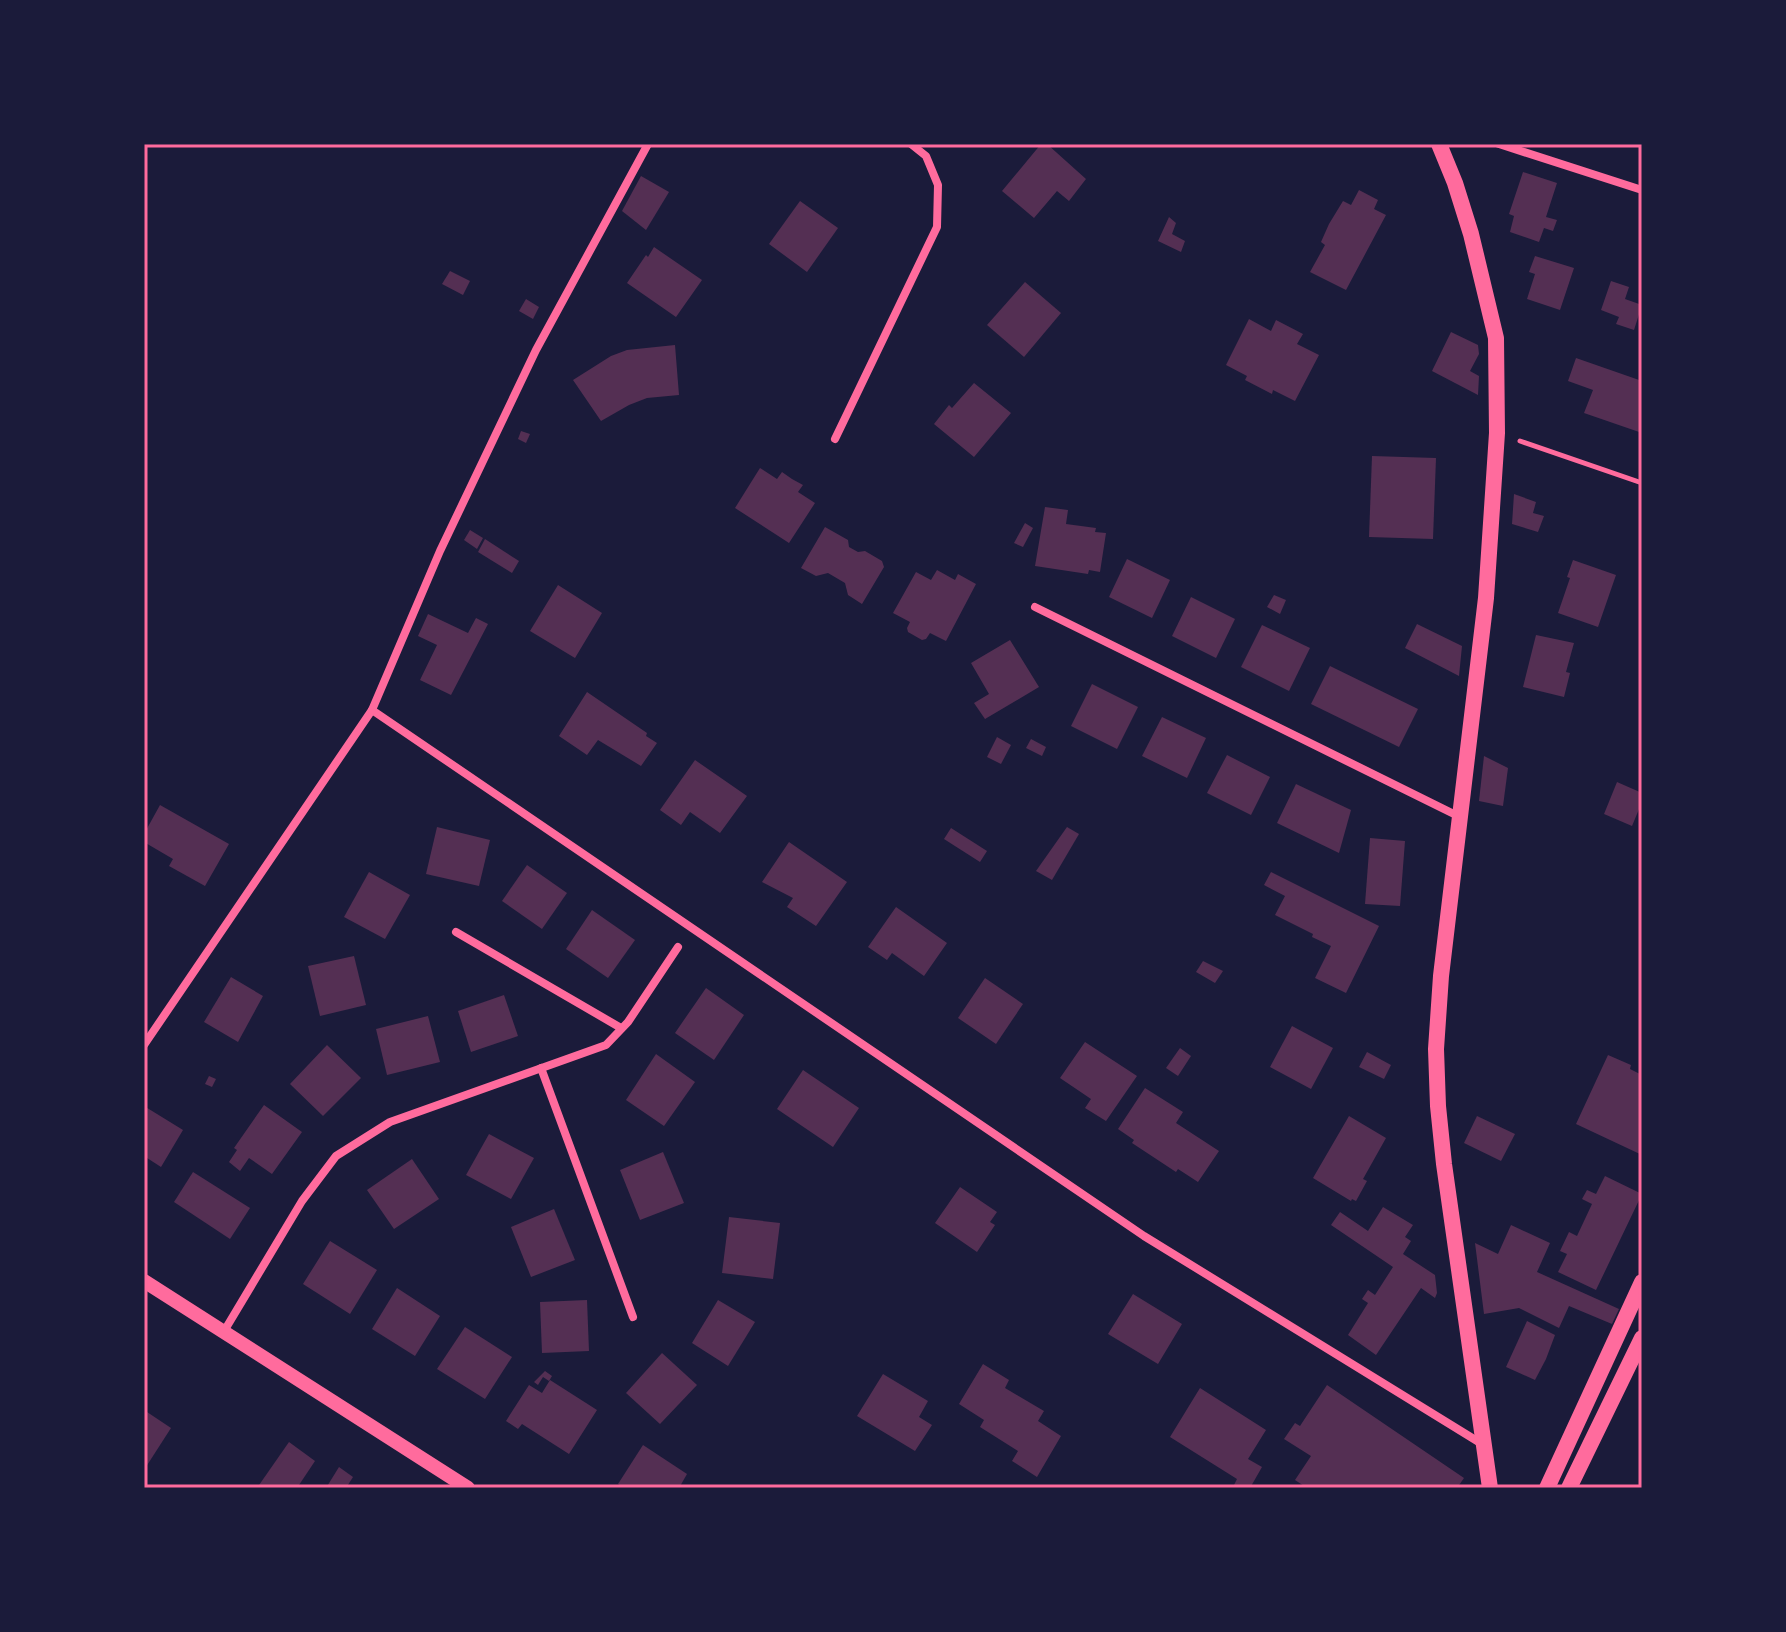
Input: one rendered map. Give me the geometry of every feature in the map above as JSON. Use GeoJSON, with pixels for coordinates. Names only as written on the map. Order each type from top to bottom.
{"type":"FeatureCollection","features":[{"type":"Feature","properties":{"kind":"main road"},"geometry":{"type":"LineString","coordinates":[[1439,144],[1471,234],[1496,338],[1497,433],[1486,598],[1441,976],[1436,1049],[1438,1106],[1490,1488]]}},
{"type":"Feature","properties":{"kind":"main road"},"geometry":{"type":"LineString","coordinates":[[1547,1488],[1642,1282]]}},
{"type":"Feature","properties":{"kind":"main road"},"geometry":{"type":"LineString","coordinates":[[1569,1488],[1642,1338]]}},
{"type":"Feature","properties":{"kind":"street"},"geometry":{"type":"LineString","coordinates":[[144,1045],[372,710],[440,551],[536,350],[648,144]]}},
{"type":"Feature","properties":{"kind":"street"},"geometry":{"type":"LineString","coordinates":[[835,439],[937,227],[938,185],[926,156],[911,144]]}},
{"type":"Feature","properties":{"kind":"street"},"geometry":{"type":"LineString","coordinates":[[1499,144],[1642,190]]}},
{"type":"Feature","properties":{"kind":"street"},"geometry":{"type":"LineString","coordinates":[[1537,155],[1540,144]]}},
{"type":"Feature","properties":{"kind":"street"},"geometry":{"type":"LineString","coordinates":[[1035,607],[1460,818]]}},
{"type":"Feature","properties":{"kind":"street"},"geometry":{"type":"LineString","coordinates":[[372,710],[1144,1236],[1484,1446]]}},
{"type":"Feature","properties":{"kind":"street"},"geometry":{"type":"LineString","coordinates":[[456,932],[621,1028]]}},
{"type":"Feature","properties":{"kind":"street"},"geometry":{"type":"LineString","coordinates":[[223,1333],[302,1201],[336,1156],[390,1122],[606,1045],[678,947]]}},
{"type":"Feature","properties":{"kind":"street"},"geometry":{"type":"LineString","coordinates":[[541,1068],[633,1317]]}},
{"type":"Feature","properties":{"kind":"street"},"geometry":{"type":"LineString","coordinates":[[144,1281],[468,1488]]}},
{"type":"Feature","properties":{"kind":"path"},"geometry":{"type":"LineString","coordinates":[[1497,433],[1642,483]]}},
{"type":"Feature","properties":{"kind":"building"},"geometry":{"type":"Polygon","coordinates":[[[1041,144],[1047,144],[1086,179],[1069,201],[1057,191],[1034,218],[1002,191],[1041,144]]]}},
{"type":"Feature","properties":{"kind":"building"},"geometry":{"type":"Polygon","coordinates":[[[1523,172],[1557,183],[1546,217],[1557,220],[1553,231],[1544,228],[1539,242],[1510,232],[1514,216],[1509,214],[1523,172]]]}},
{"type":"Feature","properties":{"kind":"building"},"geometry":{"type":"Polygon","coordinates":[[[641,176],[669,192],[646,230],[622,211],[641,176]]]}},
{"type":"Feature","properties":{"kind":"building"},"geometry":{"type":"Polygon","coordinates":[[[1359,190],[1378,200],[1374,209],[1386,215],[1346,290],[1310,272],[1325,245],[1321,242],[1329,224],[1343,201],[1351,205],[1359,190]]]}},
{"type":"Feature","properties":{"kind":"building"},"geometry":{"type":"Polygon","coordinates":[[[800,201],[838,228],[807,272],[769,244],[800,201]]]}},
{"type":"Feature","properties":{"kind":"building"},"geometry":{"type":"Polygon","coordinates":[[[1169,217],[1176,223],[1172,234],[1185,241],[1181,252],[1158,241],[1169,217]]]}},
{"type":"Feature","properties":{"kind":"building"},"geometry":{"type":"Polygon","coordinates":[[[654,247],[702,280],[676,317],[627,283],[654,247]]]}},
{"type":"Feature","properties":{"kind":"building"},"geometry":{"type":"Polygon","coordinates":[[[1535,256],[1574,268],[1560,310],[1527,299],[1535,274],[1529,272],[1535,256]]]}},
{"type":"Feature","properties":{"kind":"building"},"geometry":{"type":"Polygon","coordinates":[[[450,271],[470,281],[463,295],[442,284],[450,271]]]}},
{"type":"Feature","properties":{"kind":"building"},"geometry":{"type":"Polygon","coordinates":[[[1611,281],[1629,287],[1625,299],[1642,305],[1634,330],[1616,324],[1619,317],[1601,310],[1611,281]]]}},
{"type":"Feature","properties":{"kind":"building"},"geometry":{"type":"Polygon","coordinates":[[[1025,282],[1061,313],[1024,357],[987,325],[1025,282]]]}},
{"type":"Feature","properties":{"kind":"building"},"geometry":{"type":"Polygon","coordinates":[[[526,299],[539,307],[533,319],[519,311],[526,299]]]}},
{"type":"Feature","properties":{"kind":"building"},"geometry":{"type":"Polygon","coordinates":[[[1249,319],[1271,331],[1276,320],[1303,334],[1297,344],[1319,355],[1295,401],[1273,390],[1272,394],[1245,380],[1247,376],[1226,365],[1249,319]]]}},
{"type":"Feature","properties":{"kind":"building"},"geometry":{"type":"Polygon","coordinates":[[[1451,332],[1478,345],[1479,354],[1470,371],[1479,376],[1478,395],[1432,371],[1451,332]]]}},
{"type":"Feature","properties":{"kind":"building"},"geometry":{"type":"Polygon","coordinates":[[[675,345],[679,395],[647,398],[601,421],[573,380],[611,356],[627,350],[675,345]]]}},
{"type":"Feature","properties":{"kind":"building"},"geometry":{"type":"Polygon","coordinates":[[[1576,358],[1642,381],[1642,433],[1584,413],[1593,390],[1568,381],[1576,358]]]}},
{"type":"Feature","properties":{"kind":"building"},"geometry":{"type":"Polygon","coordinates":[[[974,383],[1011,413],[974,457],[934,424],[949,405],[952,408],[974,383]]]}},
{"type":"Feature","properties":{"kind":"building"},"geometry":{"type":"Polygon","coordinates":[[[521,431],[530,434],[526,443],[518,439],[521,431]]]}},
{"type":"Feature","properties":{"kind":"building"},"geometry":{"type":"Polygon","coordinates":[[[1372,456],[1436,458],[1433,539],[1369,537],[1372,456]]]}},
{"type":"Feature","properties":{"kind":"building"},"geometry":{"type":"Polygon","coordinates":[[[760,468],[777,479],[782,472],[803,485],[798,492],[815,503],[789,543],[735,508],[760,468]]]}},
{"type":"Feature","properties":{"kind":"building"},"geometry":{"type":"Polygon","coordinates":[[[1514,494],[1536,502],[1533,513],[1544,516],[1538,532],[1512,524],[1514,494]]]}},
{"type":"Feature","properties":{"kind":"building"},"geometry":{"type":"Polygon","coordinates":[[[1045,507],[1068,510],[1066,524],[1096,528],[1095,532],[1106,533],[1100,572],[1089,570],[1088,574],[1035,566],[1045,507]]]}},
{"type":"Feature","properties":{"kind":"building"},"geometry":{"type":"Polygon","coordinates":[[[1025,523],[1033,528],[1023,547],[1014,543],[1025,523]]]}},
{"type":"Feature","properties":{"kind":"building"},"geometry":{"type":"Polygon","coordinates":[[[825,527],[848,540],[849,547],[858,552],[865,551],[882,561],[884,567],[862,604],[848,595],[845,583],[828,573],[816,576],[801,568],[825,527]]]}},
{"type":"Feature","properties":{"kind":"building"},"geometry":{"type":"Polygon","coordinates":[[[470,530],[483,538],[477,549],[464,540],[470,530]]]}},
{"type":"Feature","properties":{"kind":"building"},"geometry":{"type":"Polygon","coordinates":[[[485,539],[519,561],[512,573],[478,552],[485,539]]]}},
{"type":"Feature","properties":{"kind":"building"},"geometry":{"type":"Polygon","coordinates":[[[1127,559],[1170,580],[1152,618],[1109,597],[1127,559]]]}},
{"type":"Feature","properties":{"kind":"building"},"geometry":{"type":"Polygon","coordinates":[[[1573,560],[1616,575],[1598,627],[1558,613],[1573,560]]]}},
{"type":"Feature","properties":{"kind":"building"},"geometry":{"type":"Polygon","coordinates":[[[937,570],[955,580],[958,574],[976,584],[946,641],[930,633],[922,640],[908,632],[910,622],[893,613],[916,572],[931,580],[937,570]]]}},
{"type":"Feature","properties":{"kind":"building"},"geometry":{"type":"Polygon","coordinates":[[[558,585],[602,613],[575,658],[530,631],[558,585]]]}},
{"type":"Feature","properties":{"kind":"building"},"geometry":{"type":"Polygon","coordinates":[[[1274,595],[1286,600],[1280,614],[1267,607],[1274,595]]]}},
{"type":"Feature","properties":{"kind":"building"},"geometry":{"type":"Polygon","coordinates":[[[1191,597],[1235,619],[1216,658],[1172,636],[1191,597]]]}},
{"type":"Feature","properties":{"kind":"building"},"geometry":{"type":"Polygon","coordinates":[[[428,614],[468,633],[476,618],[488,624],[451,695],[420,680],[437,645],[418,636],[428,614]]]}},
{"type":"Feature","properties":{"kind":"building"},"geometry":{"type":"Polygon","coordinates":[[[1417,624],[1462,646],[1459,676],[1405,648],[1417,624]]]}},
{"type":"Feature","properties":{"kind":"building"},"geometry":{"type":"Polygon","coordinates":[[[1262,625],[1310,648],[1289,691],[1241,667],[1262,625]]]}},
{"type":"Feature","properties":{"kind":"building"},"geometry":{"type":"Polygon","coordinates":[[[1536,635],[1574,643],[1566,672],[1570,673],[1564,697],[1523,687],[1536,635]]]}},
{"type":"Feature","properties":{"kind":"building"},"geometry":{"type":"Polygon","coordinates":[[[1010,640],[1039,687],[985,719],[974,703],[989,694],[971,663],[1010,640]]]}},
{"type":"Feature","properties":{"kind":"building"},"geometry":{"type":"Polygon","coordinates":[[[1330,666],[1418,709],[1399,747],[1311,704],[1330,666]]]}},
{"type":"Feature","properties":{"kind":"building"},"geometry":{"type":"Polygon","coordinates":[[[1092,684],[1138,707],[1117,749],[1071,726],[1092,684]]]}},
{"type":"Feature","properties":{"kind":"building"},"geometry":{"type":"Polygon","coordinates":[[[587,692],[657,743],[641,766],[598,740],[587,755],[559,736],[587,692]]]}},
{"type":"Feature","properties":{"kind":"building"},"geometry":{"type":"Polygon","coordinates":[[[1162,717],[1206,738],[1187,778],[1142,756],[1162,717]]]}},
{"type":"Feature","properties":{"kind":"building"},"geometry":{"type":"Polygon","coordinates":[[[997,737],[1011,745],[1001,764],[987,757],[997,737]]]}},
{"type":"Feature","properties":{"kind":"building"},"geometry":{"type":"Polygon","coordinates":[[[1031,739],[1046,747],[1042,756],[1026,748],[1031,739]]]}},
{"type":"Feature","properties":{"kind":"building"},"geometry":{"type":"Polygon","coordinates":[[[1227,755],[1270,777],[1251,815],[1207,793],[1227,755]]]}},
{"type":"Feature","properties":{"kind":"building"},"geometry":{"type":"Polygon","coordinates":[[[1484,756],[1508,768],[1503,806],[1479,801],[1484,756]]]}},
{"type":"Feature","properties":{"kind":"building"},"geometry":{"type":"Polygon","coordinates":[[[695,760],[747,796],[720,833],[690,812],[681,825],[660,810],[695,760]]]}},
{"type":"Feature","properties":{"kind":"building"},"geometry":{"type":"Polygon","coordinates":[[[1617,782],[1642,793],[1642,802],[1632,826],[1604,814],[1617,782]]]}},
{"type":"Feature","properties":{"kind":"building"},"geometry":{"type":"Polygon","coordinates":[[[1296,784],[1351,810],[1339,853],[1277,823],[1296,784]]]}},
{"type":"Feature","properties":{"kind":"building"},"geometry":{"type":"Polygon","coordinates":[[[160,805],[229,844],[205,886],[169,866],[173,859],[144,842],[144,834],[160,805]]]}},
{"type":"Feature","properties":{"kind":"building"},"geometry":{"type":"Polygon","coordinates":[[[437,827],[490,840],[479,886],[426,874],[437,827]]]}},
{"type":"Feature","properties":{"kind":"building"},"geometry":{"type":"Polygon","coordinates":[[[1067,827],[1079,834],[1052,880],[1036,871],[1067,827]]]}},
{"type":"Feature","properties":{"kind":"building"},"geometry":{"type":"Polygon","coordinates":[[[951,828],[987,851],[980,862],[944,839],[951,828]]]}},
{"type":"Feature","properties":{"kind":"building"},"geometry":{"type":"Polygon","coordinates":[[[1370,838],[1405,841],[1400,906],[1365,904],[1370,838]]]}},
{"type":"Feature","properties":{"kind":"building"},"geometry":{"type":"Polygon","coordinates":[[[789,842],[847,882],[816,926],[787,907],[793,898],[762,882],[789,842]]]}},
{"type":"Feature","properties":{"kind":"building"},"geometry":{"type":"Polygon","coordinates":[[[527,865],[567,893],[542,929],[502,901],[527,865]]]}},
{"type":"Feature","properties":{"kind":"building"},"geometry":{"type":"Polygon","coordinates":[[[369,872],[410,895],[385,939],[344,917],[369,872]]]}},
{"type":"Feature","properties":{"kind":"building"},"geometry":{"type":"Polygon","coordinates":[[[1271,872],[1379,926],[1346,993],[1315,978],[1331,946],[1275,915],[1285,896],[1264,885],[1271,872]]]}},
{"type":"Feature","properties":{"kind":"building"},"geometry":{"type":"Polygon","coordinates":[[[896,907],[947,943],[924,976],[892,953],[887,960],[868,947],[896,907]]]}},
{"type":"Feature","properties":{"kind":"building"},"geometry":{"type":"Polygon","coordinates":[[[592,910],[635,940],[608,978],[566,949],[592,910]]]}},
{"type":"Feature","properties":{"kind":"building"},"geometry":{"type":"Polygon","coordinates":[[[354,956],[366,1005],[320,1016],[308,966],[354,956]]]}},
{"type":"Feature","properties":{"kind":"building"},"geometry":{"type":"Polygon","coordinates":[[[1203,961],[1223,971],[1215,983],[1196,972],[1203,961]]]}},
{"type":"Feature","properties":{"kind":"building"},"geometry":{"type":"Polygon","coordinates":[[[231,977],[263,996],[238,1042],[204,1022],[231,977]]]}},
{"type":"Feature","properties":{"kind":"building"},"geometry":{"type":"Polygon","coordinates":[[[985,978],[1023,1004],[996,1044],[958,1018],[985,978]]]}},
{"type":"Feature","properties":{"kind":"building"},"geometry":{"type":"Polygon","coordinates":[[[706,988],[744,1015],[714,1060],[675,1033],[706,988]]]}},
{"type":"Feature","properties":{"kind":"building"},"geometry":{"type":"Polygon","coordinates":[[[504,995],[518,1036],[471,1052],[458,1011],[504,995]]]}},
{"type":"Feature","properties":{"kind":"building"},"geometry":{"type":"Polygon","coordinates":[[[428,1016],[440,1062],[387,1075],[376,1029],[428,1016]]]}},
{"type":"Feature","properties":{"kind":"building"},"geometry":{"type":"Polygon","coordinates":[[[1292,1026],[1333,1048],[1311,1089],[1270,1067],[1292,1026]]]}},
{"type":"Feature","properties":{"kind":"building"},"geometry":{"type":"Polygon","coordinates":[[[1085,1042],[1137,1076],[1106,1121],[1085,1108],[1091,1099],[1060,1078],[1085,1042]]]}},
{"type":"Feature","properties":{"kind":"building"},"geometry":{"type":"Polygon","coordinates":[[[327,1045],[361,1078],[323,1116],[290,1084],[327,1045]]]}},
{"type":"Feature","properties":{"kind":"building"},"geometry":{"type":"Polygon","coordinates":[[[1180,1048],[1191,1056],[1178,1076],[1166,1068],[1180,1048]]]}},
{"type":"Feature","properties":{"kind":"building"},"geometry":{"type":"Polygon","coordinates":[[[1367,1052],[1391,1065],[1384,1079],[1359,1067],[1367,1052]]]}},
{"type":"Feature","properties":{"kind":"building"},"geometry":{"type":"Polygon","coordinates":[[[656,1054],[695,1082],[664,1126],[626,1100],[656,1054]]]}},
{"type":"Feature","properties":{"kind":"building"},"geometry":{"type":"Polygon","coordinates":[[[1608,1055],[1631,1065],[1630,1069],[1642,1075],[1642,1155],[1576,1124],[1608,1055]]]}},
{"type":"Feature","properties":{"kind":"building"},"geometry":{"type":"Polygon","coordinates":[[[803,1070],[859,1108],[833,1147],[777,1109],[803,1070]]]}},
{"type":"Feature","properties":{"kind":"building"},"geometry":{"type":"Polygon","coordinates":[[[209,1076],[216,1079],[212,1087],[205,1084],[209,1076]]]}},
{"type":"Feature","properties":{"kind":"building"},"geometry":{"type":"Polygon","coordinates":[[[1145,1088],[1183,1112],[1176,1123],[1219,1151],[1198,1182],[1178,1169],[1176,1172],[1132,1143],[1134,1140],[1118,1129],[1145,1088]]]}},
{"type":"Feature","properties":{"kind":"building"},"geometry":{"type":"Polygon","coordinates":[[[264,1105],[302,1132],[272,1174],[249,1158],[240,1171],[229,1162],[237,1150],[234,1148],[264,1105]]]}},
{"type":"Feature","properties":{"kind":"building"},"geometry":{"type":"Polygon","coordinates":[[[144,1106],[183,1130],[161,1167],[144,1156],[144,1106]]]}},
{"type":"Feature","properties":{"kind":"building"},"geometry":{"type":"Polygon","coordinates":[[[1349,1116],[1386,1138],[1363,1179],[1367,1181],[1356,1201],[1313,1178],[1349,1116]]]}},
{"type":"Feature","properties":{"kind":"building"},"geometry":{"type":"Polygon","coordinates":[[[1477,1116],[1515,1134],[1501,1161],[1464,1143],[1477,1116]]]}},
{"type":"Feature","properties":{"kind":"building"},"geometry":{"type":"Polygon","coordinates":[[[489,1134],[534,1158],[511,1199],[466,1175],[489,1134]]]}},
{"type":"Feature","properties":{"kind":"building"},"geometry":{"type":"Polygon","coordinates":[[[663,1152],[684,1203],[640,1220],[620,1170],[663,1152]]]}},
{"type":"Feature","properties":{"kind":"building"},"geometry":{"type":"Polygon","coordinates":[[[412,1159],[439,1199],[394,1229],[367,1190],[412,1159]]]}},
{"type":"Feature","properties":{"kind":"building"},"geometry":{"type":"Polygon","coordinates":[[[193,1172],[250,1208],[230,1239],[174,1202],[193,1172]]]}},
{"type":"Feature","properties":{"kind":"building"},"geometry":{"type":"Polygon","coordinates":[[[1605,1176],[1642,1194],[1596,1290],[1558,1272],[1567,1254],[1560,1251],[1569,1232],[1577,1236],[1592,1204],[1582,1199],[1587,1190],[1596,1194],[1605,1176]]]}},
{"type":"Feature","properties":{"kind":"building"},"geometry":{"type":"Polygon","coordinates":[[[960,1187],[997,1212],[990,1222],[995,1225],[977,1252],[935,1223],[960,1187]]]}},
{"type":"Feature","properties":{"kind":"building"},"geometry":{"type":"Polygon","coordinates":[[[1383,1207],[1413,1225],[1405,1237],[1411,1241],[1403,1254],[1435,1275],[1437,1293],[1435,1298],[1421,1288],[1376,1355],[1348,1335],[1368,1303],[1362,1299],[1368,1290],[1375,1295],[1393,1267],[1331,1225],[1340,1212],[1368,1231],[1383,1207]]]}},
{"type":"Feature","properties":{"kind":"building"},"geometry":{"type":"Polygon","coordinates":[[[554,1209],[575,1260],[531,1277],[511,1227],[554,1209]]]}},
{"type":"Feature","properties":{"kind":"building"},"geometry":{"type":"Polygon","coordinates":[[[729,1217],[780,1223],[773,1279],[722,1273],[729,1217]]]}},
{"type":"Feature","properties":{"kind":"building"},"geometry":{"type":"Polygon","coordinates":[[[1511,1225],[1550,1243],[1537,1272],[1619,1309],[1612,1324],[1569,1306],[1559,1328],[1519,1308],[1484,1314],[1475,1243],[1498,1254],[1511,1225]]]}},
{"type":"Feature","properties":{"kind":"building"},"geometry":{"type":"Polygon","coordinates":[[[330,1241],[377,1270],[350,1314],[303,1284],[330,1241]]]}},
{"type":"Feature","properties":{"kind":"building"},"geometry":{"type":"Polygon","coordinates":[[[397,1288],[440,1316],[415,1356],[372,1329],[397,1288]]]}},
{"type":"Feature","properties":{"kind":"building"},"geometry":{"type":"Polygon","coordinates":[[[1133,1294],[1182,1324],[1158,1364],[1108,1334],[1133,1294]]]}},
{"type":"Feature","properties":{"kind":"building"},"geometry":{"type":"Polygon","coordinates":[[[587,1300],[589,1351],[542,1353],[540,1302],[587,1300]]]}},
{"type":"Feature","properties":{"kind":"building"},"geometry":{"type":"Polygon","coordinates":[[[718,1300],[755,1322],[728,1366],[692,1343],[718,1300]]]}},
{"type":"Feature","properties":{"kind":"building"},"geometry":{"type":"Polygon","coordinates":[[[1527,1321],[1555,1335],[1535,1380],[1506,1367],[1527,1321]]]}},
{"type":"Feature","properties":{"kind":"building"},"geometry":{"type":"Polygon","coordinates":[[[465,1327],[512,1357],[485,1399],[437,1369],[465,1327]]]}},
{"type":"Feature","properties":{"kind":"building"},"geometry":{"type":"Polygon","coordinates":[[[662,1353],[697,1385],[660,1424],[626,1393],[662,1353]]]}},
{"type":"Feature","properties":{"kind":"building"},"geometry":{"type":"Polygon","coordinates":[[[983,1364],[1009,1380],[1005,1388],[1044,1411],[1038,1421],[1061,1436],[1037,1477],[1012,1461],[1018,1451],[980,1427],[984,1420],[959,1404],[983,1364]]]}},
{"type":"Feature","properties":{"kind":"building"},"geometry":{"type":"Polygon","coordinates":[[[545,1371],[552,1376],[549,1381],[543,1377],[538,1385],[534,1382],[545,1371]]]}},
{"type":"Feature","properties":{"kind":"building"},"geometry":{"type":"Polygon","coordinates":[[[883,1374],[928,1401],[919,1417],[932,1425],[915,1451],[857,1416],[883,1374]]]}},
{"type":"Feature","properties":{"kind":"building"},"geometry":{"type":"Polygon","coordinates":[[[550,1380],[597,1410],[569,1454],[522,1424],[518,1429],[506,1421],[529,1385],[542,1393],[550,1380]]]}},
{"type":"Feature","properties":{"kind":"building"},"geometry":{"type":"Polygon","coordinates":[[[1327,1385],[1464,1478],[1457,1488],[1307,1488],[1295,1480],[1311,1456],[1284,1439],[1295,1423],[1300,1426],[1327,1385]]]}},
{"type":"Feature","properties":{"kind":"building"},"geometry":{"type":"Polygon","coordinates":[[[1200,1388],[1266,1430],[1248,1459],[1262,1467],[1250,1488],[1233,1487],[1237,1479],[1170,1437],[1200,1388]]]}},
{"type":"Feature","properties":{"kind":"building"},"geometry":{"type":"Polygon","coordinates":[[[144,1410],[171,1428],[144,1470],[144,1410]]]}},
{"type":"Feature","properties":{"kind":"building"},"geometry":{"type":"Polygon","coordinates":[[[289,1442],[315,1461],[297,1488],[257,1488],[289,1442]]]}},
{"type":"Feature","properties":{"kind":"building"},"geometry":{"type":"Polygon","coordinates":[[[643,1445],[687,1474],[679,1488],[624,1488],[618,1484],[643,1445]]]}},
{"type":"Feature","properties":{"kind":"building"},"geometry":{"type":"Polygon","coordinates":[[[339,1467],[353,1477],[346,1488],[326,1488],[339,1467]]]}}]}
